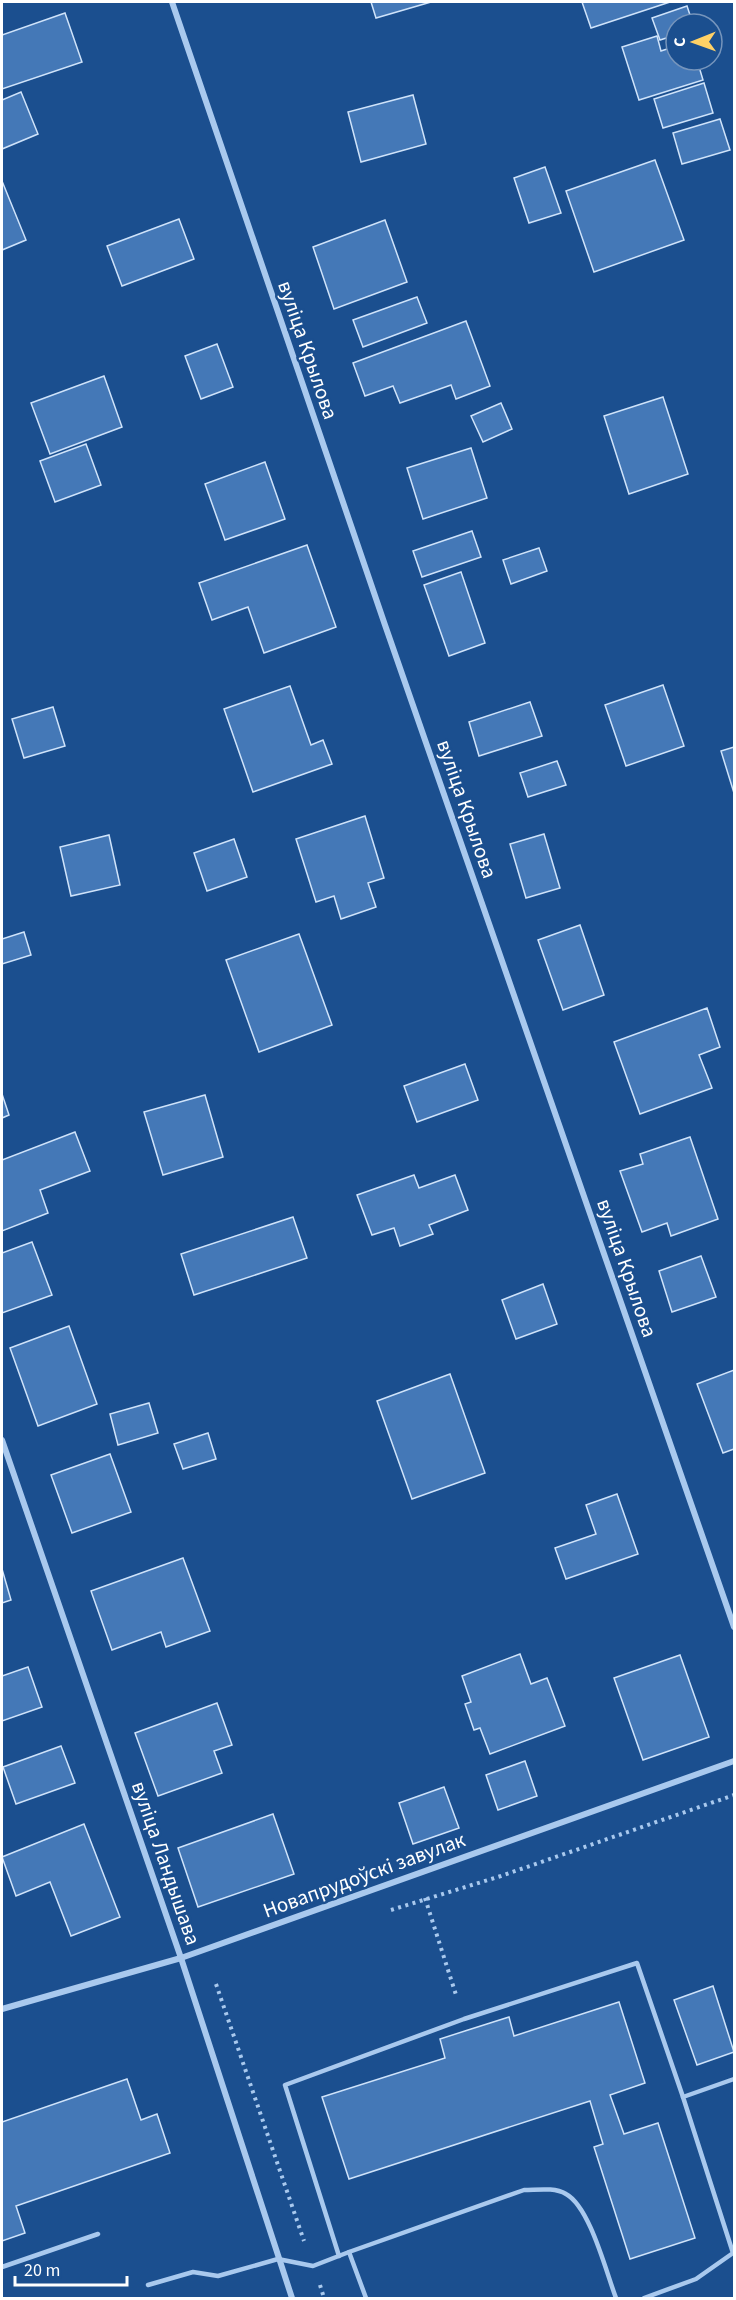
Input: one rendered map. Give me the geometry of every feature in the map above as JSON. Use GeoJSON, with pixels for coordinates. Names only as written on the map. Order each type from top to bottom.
{"type":"FeatureCollection","features":[{"type":"Feature","properties":{"kind":"street","name":"вуліца Крылова"},"geometry":{"type":"LineString","coordinates":[[172,2],[381,614],[735,1627]]}},
{"type":"Feature","properties":{"kind":"street","name":"вуліца Ландышава"},"geometry":{"type":"LineString","coordinates":[[2,1440],[181,1958],[292,2298]]}},
{"type":"Feature","properties":{"kind":"street","name":"Новапрудоўскі завулак"},"geometry":{"type":"LineString","coordinates":[[2,2009],[181,1958],[735,1761]]}},
{"type":"Feature","properties":{"kind":"lane"},"geometry":{"type":"LineString","coordinates":[[339,2256],[285,2085],[464,2019],[638,1963],[734,2253],[696,2279],[644,2298]]}},
{"type":"Feature","properties":{"kind":"lane"},"geometry":{"type":"LineString","coordinates":[[683,2097],[735,2079]]}},
{"type":"Feature","properties":{"kind":"lane"},"geometry":{"type":"LineString","coordinates":[[148,2285],[193,2272],[218,2276],[278,2259],[313,2266],[524,2190],[548,2189],[566,2194],[585,2213],[616,2298]]}},
{"type":"Feature","properties":{"kind":"lane"},"geometry":{"type":"LineString","coordinates":[[2,2267],[98,2234]]}},
{"type":"Feature","properties":{"kind":"lane"},"geometry":{"type":"LineString","coordinates":[[349,2252],[366,2298]]}},
{"type":"Feature","properties":{"kind":"path"},"geometry":{"type":"LineString","coordinates":[[380,1914],[512,1872],[735,1795]]}},
{"type":"Feature","properties":{"kind":"path"},"geometry":{"type":"LineString","coordinates":[[425,1898],[464,2019]]}},
{"type":"Feature","properties":{"kind":"path"},"geometry":{"type":"LineString","coordinates":[[216,1983],[324,2298]]}},
{"type":"Feature","properties":{"kind":"building"},"geometry":{"type":"Polygon","coordinates":[[[371,2],[431,2],[376,18],[371,2]]]}},
{"type":"Feature","properties":{"kind":"building"},"geometry":{"type":"Polygon","coordinates":[[[582,2],[670,2],[591,28],[582,2]]]}},
{"type":"Feature","properties":{"kind":"building"},"geometry":{"type":"Polygon","coordinates":[[[687,6],[689,12],[670,12],[687,6]]]}},
{"type":"Feature","properties":{"kind":"building"},"geometry":{"type":"Polygon","coordinates":[[[65,13],[82,62],[2,89],[2,35],[65,13]]]}},
{"type":"Feature","properties":{"kind":"building"},"geometry":{"type":"Polygon","coordinates":[[[664,14],[664,39],[660,40],[652,18],[664,14]]]}},
{"type":"Feature","properties":{"kind":"building"},"geometry":{"type":"Polygon","coordinates":[[[657,36],[661,51],[664,50],[664,72],[701,72],[703,80],[639,100],[622,47],[657,36]]]}},
{"type":"Feature","properties":{"kind":"building"},"geometry":{"type":"Polygon","coordinates":[[[704,83],[713,113],[663,128],[654,99],[704,83]]]}},
{"type":"Feature","properties":{"kind":"building"},"geometry":{"type":"Polygon","coordinates":[[[21,92],[38,134],[2,149],[2,100],[21,92]]]}},
{"type":"Feature","properties":{"kind":"building"},"geometry":{"type":"Polygon","coordinates":[[[413,95],[426,144],[361,162],[348,112],[413,95]]]}},
{"type":"Feature","properties":{"kind":"building"},"geometry":{"type":"Polygon","coordinates":[[[720,119],[730,150],[682,164],[673,133],[720,119]]]}},
{"type":"Feature","properties":{"kind":"building"},"geometry":{"type":"Polygon","coordinates":[[[655,160],[684,240],[594,272],[566,191],[655,160]]]}},
{"type":"Feature","properties":{"kind":"building"},"geometry":{"type":"Polygon","coordinates":[[[545,167],[561,213],[529,223],[514,178],[545,167]]]}},
{"type":"Feature","properties":{"kind":"building"},"geometry":{"type":"Polygon","coordinates":[[[2,181],[26,240],[2,250],[2,181]]]}},
{"type":"Feature","properties":{"kind":"building"},"geometry":{"type":"Polygon","coordinates":[[[179,219],[194,259],[122,286],[107,246],[179,219]]]}},
{"type":"Feature","properties":{"kind":"building"},"geometry":{"type":"Polygon","coordinates":[[[385,220],[407,282],[334,309],[313,247],[385,220]]]}},
{"type":"Feature","properties":{"kind":"building"},"geometry":{"type":"Polygon","coordinates":[[[417,297],[427,323],[363,347],[353,320],[417,297]]]}},
{"type":"Feature","properties":{"kind":"building"},"geometry":{"type":"Polygon","coordinates":[[[466,321],[490,386],[456,399],[451,385],[400,403],[393,386],[365,396],[353,363],[466,321]]]}},
{"type":"Feature","properties":{"kind":"building"},"geometry":{"type":"Polygon","coordinates":[[[217,344],[233,387],[201,399],[185,356],[217,344]]]}},
{"type":"Feature","properties":{"kind":"building"},"geometry":{"type":"Polygon","coordinates":[[[104,376],[122,427],[50,454],[31,403],[104,376]]]}},
{"type":"Feature","properties":{"kind":"building"},"geometry":{"type":"Polygon","coordinates":[[[663,397],[688,474],[629,494],[604,416],[663,397]]]}},
{"type":"Feature","properties":{"kind":"building"},"geometry":{"type":"Polygon","coordinates":[[[501,403],[512,429],[483,442],[471,416],[501,403]]]}},
{"type":"Feature","properties":{"kind":"building"},"geometry":{"type":"Polygon","coordinates":[[[86,444],[101,485],[55,502],[40,461],[86,444]]]}},
{"type":"Feature","properties":{"kind":"building"},"geometry":{"type":"Polygon","coordinates":[[[471,448],[487,498],[423,519],[407,468],[471,448]]]}},
{"type":"Feature","properties":{"kind":"building"},"geometry":{"type":"Polygon","coordinates":[[[265,462],[285,519],[225,540],[205,484],[265,462]]]}},
{"type":"Feature","properties":{"kind":"building"},"geometry":{"type":"Polygon","coordinates":[[[472,531],[481,557],[422,577],[413,551],[472,531]]]}},
{"type":"Feature","properties":{"kind":"building"},"geometry":{"type":"Polygon","coordinates":[[[307,545],[336,627],[264,653],[248,607],[212,620],[199,583],[307,545]]]}},
{"type":"Feature","properties":{"kind":"building"},"geometry":{"type":"Polygon","coordinates":[[[539,548],[547,571],[511,584],[503,560],[539,548]]]}},
{"type":"Feature","properties":{"kind":"building"},"geometry":{"type":"Polygon","coordinates":[[[461,572],[485,643],[449,656],[424,585],[461,572]]]}},
{"type":"Feature","properties":{"kind":"building"},"geometry":{"type":"Polygon","coordinates":[[[663,685],[684,746],[626,766],[605,705],[663,685]]]}},
{"type":"Feature","properties":{"kind":"building"},"geometry":{"type":"Polygon","coordinates":[[[290,686],[311,745],[323,740],[332,764],[253,792],[224,709],[290,686]]]}},
{"type":"Feature","properties":{"kind":"building"},"geometry":{"type":"Polygon","coordinates":[[[530,702],[542,736],[479,756],[469,722],[530,702]]]}},
{"type":"Feature","properties":{"kind":"building"},"geometry":{"type":"Polygon","coordinates":[[[53,707],[65,746],[24,758],[12,719],[53,707]]]}},
{"type":"Feature","properties":{"kind":"building"},"geometry":{"type":"Polygon","coordinates":[[[734,747],[734,793],[721,751],[734,747]]]}},
{"type":"Feature","properties":{"kind":"building"},"geometry":{"type":"Polygon","coordinates":[[[557,761],[566,785],[528,797],[520,773],[557,761]]]}},
{"type":"Feature","properties":{"kind":"building"},"geometry":{"type":"Polygon","coordinates":[[[365,816],[384,878],[368,883],[376,907],[341,919],[334,896],[316,902],[296,839],[365,816]]]}},
{"type":"Feature","properties":{"kind":"building"},"geometry":{"type":"Polygon","coordinates":[[[544,834],[560,888],[526,898],[510,844],[544,834]]]}},
{"type":"Feature","properties":{"kind":"building"},"geometry":{"type":"Polygon","coordinates":[[[109,835],[120,885],[71,896],[60,847],[109,835]]]}},
{"type":"Feature","properties":{"kind":"building"},"geometry":{"type":"Polygon","coordinates":[[[234,839],[247,877],[207,891],[194,853],[234,839]]]}},
{"type":"Feature","properties":{"kind":"building"},"geometry":{"type":"Polygon","coordinates":[[[580,925],[604,995],[563,1010],[538,940],[580,925]]]}},
{"type":"Feature","properties":{"kind":"building"},"geometry":{"type":"Polygon","coordinates":[[[24,932],[31,955],[2,964],[2,939],[24,932]]]}},
{"type":"Feature","properties":{"kind":"building"},"geometry":{"type":"Polygon","coordinates":[[[299,934],[332,1025],[259,1052],[226,960],[299,934]]]}},
{"type":"Feature","properties":{"kind":"building"},"geometry":{"type":"Polygon","coordinates":[[[707,1008],[720,1047],[699,1055],[712,1088],[640,1114],[614,1042],[707,1008]]]}},
{"type":"Feature","properties":{"kind":"building"},"geometry":{"type":"Polygon","coordinates":[[[465,1064],[478,1100],[417,1122],[404,1086],[465,1064]]]}},
{"type":"Feature","properties":{"kind":"building"},"geometry":{"type":"Polygon","coordinates":[[[2,1094],[9,1115],[2,1118],[2,1094]]]}},
{"type":"Feature","properties":{"kind":"building"},"geometry":{"type":"Polygon","coordinates":[[[205,1095],[223,1157],[163,1175],[144,1112],[205,1095]]]}},
{"type":"Feature","properties":{"kind":"building"},"geometry":{"type":"Polygon","coordinates":[[[75,1132],[90,1171],[40,1190],[48,1213],[2,1231],[2,1160],[75,1132]]]}},
{"type":"Feature","properties":{"kind":"building"},"geometry":{"type":"Polygon","coordinates":[[[690,1137],[718,1219],[671,1236],[667,1223],[642,1232],[620,1171],[643,1164],[640,1154],[690,1137]]]}},
{"type":"Feature","properties":{"kind":"building"},"geometry":{"type":"Polygon","coordinates":[[[414,1175],[419,1188],[455,1175],[468,1210],[429,1225],[433,1234],[400,1246],[394,1228],[372,1235],[357,1195],[414,1175]]]}},
{"type":"Feature","properties":{"kind":"building"},"geometry":{"type":"Polygon","coordinates":[[[293,1217],[307,1258],[194,1295],[181,1254],[293,1217]]]}},
{"type":"Feature","properties":{"kind":"building"},"geometry":{"type":"Polygon","coordinates":[[[32,1242],[52,1295],[2,1313],[2,1253],[32,1242]]]}},
{"type":"Feature","properties":{"kind":"building"},"geometry":{"type":"Polygon","coordinates":[[[701,1256],[716,1297],[672,1312],[659,1271],[701,1256]]]}},
{"type":"Feature","properties":{"kind":"building"},"geometry":{"type":"Polygon","coordinates":[[[543,1284],[557,1324],[516,1339],[502,1300],[543,1284]]]}},
{"type":"Feature","properties":{"kind":"building"},"geometry":{"type":"Polygon","coordinates":[[[69,1326],[97,1404],[38,1426],[10,1348],[69,1326]]]}},
{"type":"Feature","properties":{"kind":"building"},"geometry":{"type":"Polygon","coordinates":[[[734,1370],[734,1449],[723,1453],[697,1384],[734,1370]]]}},
{"type":"Feature","properties":{"kind":"building"},"geometry":{"type":"Polygon","coordinates":[[[450,1374],[485,1473],[412,1499],[377,1401],[450,1374]]]}},
{"type":"Feature","properties":{"kind":"building"},"geometry":{"type":"Polygon","coordinates":[[[149,1403],[158,1433],[118,1445],[110,1414],[149,1403]]]}},
{"type":"Feature","properties":{"kind":"building"},"geometry":{"type":"Polygon","coordinates":[[[208,1433],[216,1459],[183,1469],[174,1444],[208,1433]]]}},
{"type":"Feature","properties":{"kind":"building"},"geometry":{"type":"Polygon","coordinates":[[[110,1454],[131,1512],[72,1533],[51,1475],[110,1454]]]}},
{"type":"Feature","properties":{"kind":"building"},"geometry":{"type":"Polygon","coordinates":[[[617,1494],[638,1554],[566,1579],[555,1548],[596,1534],[586,1505],[617,1494]]]}},
{"type":"Feature","properties":{"kind":"building"},"geometry":{"type":"Polygon","coordinates":[[[183,1558],[210,1631],[166,1647],[161,1632],[112,1650],[91,1591],[183,1558]]]}},
{"type":"Feature","properties":{"kind":"building"},"geometry":{"type":"Polygon","coordinates":[[[2,1569],[11,1600],[2,1603],[2,1569]]]}},
{"type":"Feature","properties":{"kind":"building"},"geometry":{"type":"Polygon","coordinates":[[[520,1654],[531,1684],[547,1678],[565,1726],[490,1754],[480,1728],[474,1730],[465,1704],[471,1702],[462,1676],[520,1654]]]}},
{"type":"Feature","properties":{"kind":"building"},"geometry":{"type":"Polygon","coordinates":[[[680,1655],[709,1737],[643,1760],[614,1678],[680,1655]]]}},
{"type":"Feature","properties":{"kind":"building"},"geometry":{"type":"Polygon","coordinates":[[[28,1667],[42,1707],[2,1721],[2,1676],[28,1667]]]}},
{"type":"Feature","properties":{"kind":"building"},"geometry":{"type":"Polygon","coordinates":[[[217,1703],[232,1745],[214,1751],[222,1773],[158,1796],[135,1733],[217,1703]]]}},
{"type":"Feature","properties":{"kind":"building"},"geometry":{"type":"Polygon","coordinates":[[[61,1746],[75,1783],[16,1804],[3,1767],[61,1746]]]}},
{"type":"Feature","properties":{"kind":"building"},"geometry":{"type":"Polygon","coordinates":[[[525,1761],[537,1796],[498,1810],[486,1775],[525,1761]]]}},
{"type":"Feature","properties":{"kind":"building"},"geometry":{"type":"Polygon","coordinates":[[[444,1787],[459,1828],[413,1844],[399,1803],[444,1787]]]}},
{"type":"Feature","properties":{"kind":"building"},"geometry":{"type":"Polygon","coordinates":[[[273,1814],[294,1874],[198,1907],[178,1848],[273,1814]]]}},
{"type":"Feature","properties":{"kind":"building"},"geometry":{"type":"Polygon","coordinates":[[[84,1824],[120,1917],[71,1936],[50,1882],[16,1896],[2,1857],[84,1824]]]}},
{"type":"Feature","properties":{"kind":"building"},"geometry":{"type":"Polygon","coordinates":[[[713,1986],[734,2052],[697,2065],[674,2000],[713,1986]]]}},
{"type":"Feature","properties":{"kind":"building"},"geometry":{"type":"Polygon","coordinates":[[[619,2002],[645,2083],[610,2095],[624,2134],[658,2123],[695,2238],[630,2259],[594,2147],[603,2144],[590,2101],[349,2179],[322,2097],[445,2058],[440,2039],[468,2030],[509,2017],[514,2036],[619,2002]]]}},
{"type":"Feature","properties":{"kind":"building"},"geometry":{"type":"Polygon","coordinates":[[[127,2079],[141,2120],[157,2114],[170,2153],[16,2206],[25,2233],[2,2241],[2,2122],[127,2079]]]}}]}
